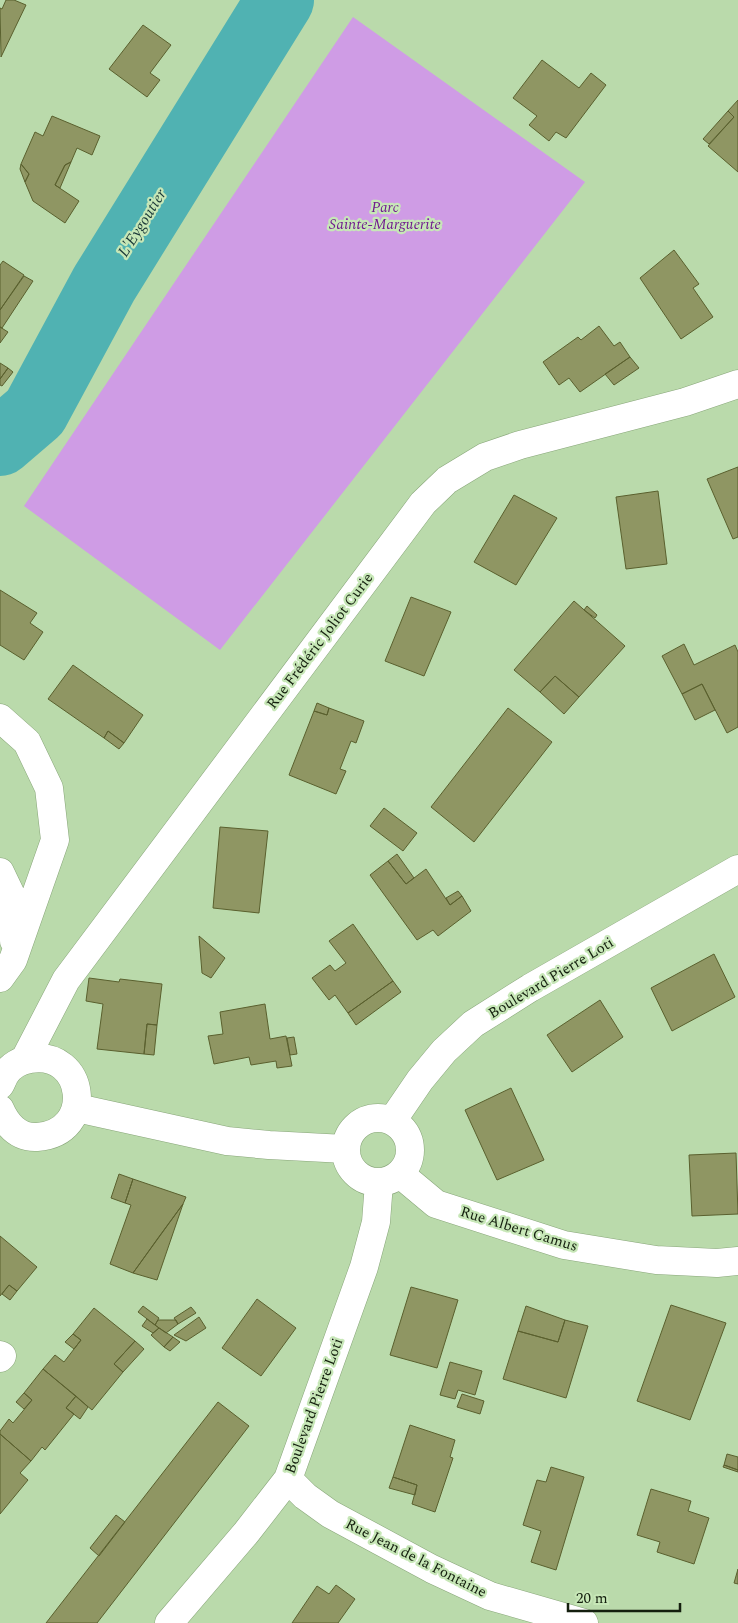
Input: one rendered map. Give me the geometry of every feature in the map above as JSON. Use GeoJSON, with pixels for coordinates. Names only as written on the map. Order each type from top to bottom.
{"type":"FeatureCollection","features":[{"type":"Feature","properties":{"kind":"street","name":"Rue Frédéric Joliot Curie"},"geometry":{"type":"LineString","coordinates":[[9,1068],[66,980],[423,503],[447,480],[484,457],[520,445],[685,402],[738,384]]}},
{"type":"Feature","properties":{"kind":"street"},"geometry":{"type":"LineString","coordinates":[[0,718],[27,742],[49,788],[55,840],[6,969]]}},
{"type":"Feature","properties":{"kind":"street","name":"Boulevard Pierre Loti"},"geometry":{"type":"LineString","coordinates":[[392,1121],[420,1080],[444,1051],[473,1024],[530,988],[738,869]]}},
{"type":"Feature","properties":{"kind":"street"},"geometry":{"type":"LineString","coordinates":[[0,872],[11,895],[14,922],[6,969]]}},
{"type":"Feature","properties":{"kind":"street"},"geometry":{"type":"LineString","coordinates":[[2,1119],[22,1134],[31,1137],[49,1136],[63,1129],[72,1119],[77,1108],[77,1088],[73,1078],[66,1068],[54,1060],[38,1057],[9,1068]]}},
{"type":"Feature","properties":{"kind":"street"},"geometry":{"type":"LineString","coordinates":[[77,1108],[227,1141],[345,1149]]}},
{"type":"Feature","properties":{"kind":"street"},"geometry":{"type":"LineString","coordinates":[[374,1117],[392,1121],[400,1126],[407,1135],[410,1155],[406,1165],[390,1178],[366,1180],[355,1174],[347,1162],[345,1149],[346,1140],[357,1124],[374,1117]]}},
{"type":"Feature","properties":{"kind":"street","name":"Boulevard Pierre Loti"},"geometry":{"type":"LineString","coordinates":[[169,1623],[246,1533],[288,1479],[364,1267],[390,1178]]}},
{"type":"Feature","properties":{"kind":"street","name":"Rue Albert Camus"},"geometry":{"type":"LineString","coordinates":[[390,1178],[436,1204],[564,1245],[656,1260],[717,1263],[738,1261]]}},
{"type":"Feature","properties":{"kind":"street","name":"Rue Jean de la Fontaine"},"geometry":{"type":"LineString","coordinates":[[288,1479],[304,1496],[330,1514],[432,1569],[490,1596],[584,1623]]}},
{"type":"Feature","properties":{"kind":"green space","name":"Parc Sainte-Marguerite"},"geometry":{"type":"Polygon","coordinates":[[[353,17],[585,182],[220,650],[24,506],[353,17]]]}},
{"type":"Feature","properties":{"kind":"building"},"geometry":{"type":"Polygon","coordinates":[[[6,0],[14,0],[26,5],[1,57],[0,8],[2,9],[6,0]]]}},
{"type":"Feature","properties":{"kind":"building"},"geometry":{"type":"Polygon","coordinates":[[[143,25],[171,45],[150,73],[160,80],[147,97],[109,69],[143,25]]]}},
{"type":"Feature","properties":{"kind":"building"},"geometry":{"type":"Polygon","coordinates":[[[542,60],[579,88],[591,73],[606,85],[566,138],[556,132],[549,141],[529,125],[537,116],[513,98],[542,60]]]}},
{"type":"Feature","properties":{"kind":"building"},"geometry":{"type":"Polygon","coordinates":[[[738,100],[738,172],[708,146],[734,117],[728,111],[738,100]]]}},
{"type":"Feature","properties":{"kind":"building"},"geometry":{"type":"Polygon","coordinates":[[[728,111],[734,117],[709,144],[703,139],[728,111]]]}},
{"type":"Feature","properties":{"kind":"building"},"geometry":{"type":"Polygon","coordinates":[[[52,116],[100,136],[92,155],[77,148],[71,162],[65,165],[55,185],[79,201],[65,223],[33,201],[25,182],[29,174],[21,164],[35,132],[43,136],[52,116]]]}},
{"type":"Feature","properties":{"kind":"building"},"geometry":{"type":"Polygon","coordinates":[[[71,162],[60,188],[55,185],[65,165],[71,162]]]}},
{"type":"Feature","properties":{"kind":"building"},"geometry":{"type":"Polygon","coordinates":[[[21,164],[29,174],[25,182],[20,169],[21,164]]]}},
{"type":"Feature","properties":{"kind":"building"},"geometry":{"type":"Polygon","coordinates":[[[674,250],[699,284],[693,288],[713,317],[681,339],[640,278],[674,250]]]}},
{"type":"Feature","properties":{"kind":"building"},"geometry":{"type":"Polygon","coordinates":[[[3,261],[24,275],[0,310],[0,265],[3,261]]]}},
{"type":"Feature","properties":{"kind":"building"},"geometry":{"type":"Polygon","coordinates":[[[24,276],[33,281],[2,328],[0,327],[0,310],[24,276]]]}},
{"type":"Feature","properties":{"kind":"building"},"geometry":{"type":"Polygon","coordinates":[[[599,326],[614,346],[620,342],[630,357],[580,392],[569,378],[559,385],[543,362],[578,337],[581,340],[599,326]]]}},
{"type":"Feature","properties":{"kind":"building"},"geometry":{"type":"Polygon","coordinates":[[[0,327],[8,332],[0,343],[0,327]]]}},
{"type":"Feature","properties":{"kind":"building"},"geometry":{"type":"Polygon","coordinates":[[[630,357],[639,368],[614,385],[605,374],[630,357]]]}},
{"type":"Feature","properties":{"kind":"building"},"geometry":{"type":"Polygon","coordinates":[[[0,363],[8,368],[0,379],[0,363]]]}},
{"type":"Feature","properties":{"kind":"building"},"geometry":{"type":"Polygon","coordinates":[[[8,368],[13,372],[2,386],[0,385],[0,379],[8,368]]]}},
{"type":"Feature","properties":{"kind":"building"},"geometry":{"type":"Polygon","coordinates":[[[738,467],[738,537],[733,539],[707,479],[738,467]]]}},
{"type":"Feature","properties":{"kind":"building"},"geometry":{"type":"Polygon","coordinates":[[[658,491],[667,564],[626,569],[616,497],[658,491]]]}},
{"type":"Feature","properties":{"kind":"building"},"geometry":{"type":"Polygon","coordinates":[[[514,495],[557,518],[516,585],[474,562],[514,495]]]}},
{"type":"Feature","properties":{"kind":"building"},"geometry":{"type":"Polygon","coordinates":[[[0,590],[37,613],[30,623],[43,632],[24,660],[0,645],[0,590]]]}},
{"type":"Feature","properties":{"kind":"building"},"geometry":{"type":"Polygon","coordinates":[[[411,597],[451,612],[424,676],[385,661],[411,597]]]}},
{"type":"Feature","properties":{"kind":"building"},"geometry":{"type":"Polygon","coordinates":[[[574,601],[625,646],[579,697],[555,676],[540,692],[514,670],[574,601]]]}},
{"type":"Feature","properties":{"kind":"building"},"geometry":{"type":"Polygon","coordinates":[[[587,606],[597,615],[595,618],[584,610],[587,606]]]}},
{"type":"Feature","properties":{"kind":"building"},"geometry":{"type":"Polygon","coordinates":[[[684,644],[694,665],[735,645],[738,652],[738,727],[727,733],[702,684],[682,694],[662,656],[684,644]]]}},
{"type":"Feature","properties":{"kind":"building"},"geometry":{"type":"Polygon","coordinates":[[[73,665],[143,715],[124,743],[108,731],[104,738],[48,699],[73,665]]]}},
{"type":"Feature","properties":{"kind":"building"},"geometry":{"type":"Polygon","coordinates":[[[555,676],[579,697],[564,714],[540,692],[555,676]]]}},
{"type":"Feature","properties":{"kind":"building"},"geometry":{"type":"Polygon","coordinates":[[[702,684],[715,710],[695,720],[682,694],[702,684]]]}},
{"type":"Feature","properties":{"kind":"building"},"geometry":{"type":"Polygon","coordinates":[[[317,703],[329,708],[327,715],[314,711],[317,703]]]}},
{"type":"Feature","properties":{"kind":"building"},"geometry":{"type":"Polygon","coordinates":[[[329,708],[364,721],[356,743],[351,741],[340,769],[346,771],[336,794],[289,775],[314,711],[327,715],[329,708]]]}},
{"type":"Feature","properties":{"kind":"building"},"geometry":{"type":"Polygon","coordinates":[[[508,708],[552,742],[474,842],[431,807],[508,708]]]}},
{"type":"Feature","properties":{"kind":"building"},"geometry":{"type":"Polygon","coordinates":[[[108,731],[124,743],[119,749],[104,738],[108,731]]]}},
{"type":"Feature","properties":{"kind":"building"},"geometry":{"type":"Polygon","coordinates":[[[384,808],[417,833],[403,851],[370,826],[384,808]]]}},
{"type":"Feature","properties":{"kind":"building"},"geometry":{"type":"Polygon","coordinates":[[[220,827],[268,831],[259,913],[213,908],[220,827]]]}},
{"type":"Feature","properties":{"kind":"building"},"geometry":{"type":"Polygon","coordinates":[[[397,854],[414,878],[406,884],[388,861],[397,854]]]}},
{"type":"Feature","properties":{"kind":"building"},"geometry":{"type":"Polygon","coordinates":[[[388,861],[406,884],[426,869],[450,905],[462,896],[471,911],[438,936],[433,930],[417,940],[370,875],[388,861]]]}},
{"type":"Feature","properties":{"kind":"building"},"geometry":{"type":"Polygon","coordinates":[[[458,891],[462,896],[450,905],[446,898],[458,891]]]}},
{"type":"Feature","properties":{"kind":"building"},"geometry":{"type":"Polygon","coordinates":[[[353,924],[393,981],[348,1013],[335,995],[329,1000],[312,978],[330,965],[335,971],[346,963],[329,941],[353,924]]]}},
{"type":"Feature","properties":{"kind":"building"},"geometry":{"type":"Polygon","coordinates":[[[199,936],[225,958],[211,978],[202,973],[199,936]]]}},
{"type":"Feature","properties":{"kind":"building"},"geometry":{"type":"Polygon","coordinates":[[[714,954],[735,997],[672,1031],[651,988],[714,954]]]}},
{"type":"Feature","properties":{"kind":"building"},"geometry":{"type":"Polygon","coordinates":[[[89,978],[119,982],[120,979],[162,984],[157,1025],[147,1024],[144,1054],[97,1049],[103,1004],[86,1001],[89,978]]]}},
{"type":"Feature","properties":{"kind":"building"},"geometry":{"type":"Polygon","coordinates":[[[393,981],[401,992],[356,1025],[348,1013],[393,981]]]}},
{"type":"Feature","properties":{"kind":"building"},"geometry":{"type":"Polygon","coordinates":[[[600,1000],[623,1037],[572,1072],[547,1035],[600,1000]]]}},
{"type":"Feature","properties":{"kind":"building"},"geometry":{"type":"Polygon","coordinates":[[[265,1004],[270,1039],[286,1036],[292,1066],[277,1068],[276,1061],[251,1065],[249,1057],[214,1064],[208,1036],[223,1034],[220,1012],[265,1004]]]}},
{"type":"Feature","properties":{"kind":"building"},"geometry":{"type":"Polygon","coordinates":[[[147,1024],[157,1025],[154,1055],[144,1054],[147,1024]]]}},
{"type":"Feature","properties":{"kind":"building"},"geometry":{"type":"Polygon","coordinates":[[[294,1037],[297,1054],[290,1055],[287,1038],[294,1037]]]}},
{"type":"Feature","properties":{"kind":"building"},"geometry":{"type":"Polygon","coordinates":[[[511,1088],[544,1160],[497,1180],[465,1110],[511,1088]]]}},
{"type":"Feature","properties":{"kind":"building"},"geometry":{"type":"Polygon","coordinates":[[[736,1153],[738,1214],[692,1216],[689,1155],[736,1153]]]}},
{"type":"Feature","properties":{"kind":"building"},"geometry":{"type":"Polygon","coordinates":[[[119,1174],[133,1179],[125,1203],[111,1198],[119,1174]]]}},
{"type":"Feature","properties":{"kind":"building"},"geometry":{"type":"Polygon","coordinates":[[[133,1179],[186,1197],[183,1204],[133,1273],[110,1264],[131,1205],[125,1203],[133,1179]]]}},
{"type":"Feature","properties":{"kind":"building"},"geometry":{"type":"Polygon","coordinates":[[[183,1204],[157,1280],[133,1273],[158,1238],[183,1204]]]}},
{"type":"Feature","properties":{"kind":"building"},"geometry":{"type":"Polygon","coordinates":[[[0,1236],[37,1267],[17,1291],[9,1285],[0,1296],[0,1236]]]}},
{"type":"Feature","properties":{"kind":"building"},"geometry":{"type":"Polygon","coordinates":[[[9,1285],[17,1291],[10,1300],[2,1294],[9,1285]]]}},
{"type":"Feature","properties":{"kind":"building"},"geometry":{"type":"Polygon","coordinates":[[[411,1287],[458,1300],[437,1368],[390,1355],[411,1287]]]}},
{"type":"Feature","properties":{"kind":"building"},"geometry":{"type":"Polygon","coordinates":[[[257,1299],[296,1328],[261,1376],[222,1348],[257,1299]]]}},
{"type":"Feature","properties":{"kind":"building"},"geometry":{"type":"Polygon","coordinates":[[[671,1305],[726,1323],[690,1420],[637,1401],[671,1305]]]}},
{"type":"Feature","properties":{"kind":"building"},"geometry":{"type":"Polygon","coordinates":[[[143,1306],[159,1318],[155,1325],[138,1312],[143,1306]]]}},
{"type":"Feature","properties":{"kind":"building"},"geometry":{"type":"Polygon","coordinates":[[[526,1306],[565,1320],[558,1342],[518,1331],[526,1306]]]}},
{"type":"Feature","properties":{"kind":"building"},"geometry":{"type":"Polygon","coordinates":[[[191,1307],[196,1313],[178,1324],[174,1318],[191,1307]]]}},
{"type":"Feature","properties":{"kind":"building"},"geometry":{"type":"Polygon","coordinates":[[[94,1308],[135,1341],[114,1364],[123,1372],[92,1410],[43,1369],[55,1355],[64,1362],[81,1340],[73,1334],[94,1308]]]}},
{"type":"Feature","properties":{"kind":"building"},"geometry":{"type":"Polygon","coordinates":[[[199,1317],[206,1328],[186,1341],[174,1335],[199,1317]]]}},
{"type":"Feature","properties":{"kind":"building"},"geometry":{"type":"Polygon","coordinates":[[[147,1319],[159,1328],[153,1333],[142,1326],[147,1319]]]}},
{"type":"Feature","properties":{"kind":"building"},"geometry":{"type":"Polygon","coordinates":[[[158,1320],[176,1320],[178,1324],[166,1333],[155,1325],[158,1320]]]}},
{"type":"Feature","properties":{"kind":"building"},"geometry":{"type":"Polygon","coordinates":[[[565,1320],[588,1326],[566,1398],[503,1379],[518,1331],[558,1342],[565,1320]]]}},
{"type":"Feature","properties":{"kind":"building"},"geometry":{"type":"Polygon","coordinates":[[[159,1328],[173,1337],[164,1347],[151,1335],[159,1328]]]}},
{"type":"Feature","properties":{"kind":"building"},"geometry":{"type":"Polygon","coordinates":[[[73,1334],[81,1340],[74,1349],[65,1342],[73,1334]]]}},
{"type":"Feature","properties":{"kind":"building"},"geometry":{"type":"Polygon","coordinates":[[[173,1337],[180,1342],[170,1351],[164,1347],[173,1337]]]}},
{"type":"Feature","properties":{"kind":"building"},"geometry":{"type":"Polygon","coordinates":[[[135,1341],[144,1349],[123,1372],[114,1364],[135,1341]]]}},
{"type":"Feature","properties":{"kind":"building"},"geometry":{"type":"Polygon","coordinates":[[[450,1362],[482,1371],[475,1395],[458,1390],[455,1399],[440,1395],[450,1362]]]}},
{"type":"Feature","properties":{"kind":"building"},"geometry":{"type":"Polygon","coordinates":[[[43,1369],[76,1396],[66,1408],[74,1414],[45,1450],[42,1447],[31,1461],[0,1434],[0,1431],[9,1419],[13,1423],[32,1400],[24,1393],[43,1369]]]}},
{"type":"Feature","properties":{"kind":"building"},"geometry":{"type":"Polygon","coordinates":[[[24,1393],[32,1400],[24,1409],[16,1402],[24,1393]]]}},
{"type":"Feature","properties":{"kind":"building"},"geometry":{"type":"Polygon","coordinates":[[[462,1394],[484,1401],[480,1414],[457,1407],[462,1394]]]}},
{"type":"Feature","properties":{"kind":"building"},"geometry":{"type":"Polygon","coordinates":[[[76,1396],[88,1407],[80,1419],[66,1408],[76,1396]]]}},
{"type":"Feature","properties":{"kind":"building"},"geometry":{"type":"Polygon","coordinates":[[[218,1402],[249,1426],[97,1623],[46,1623],[218,1402]]]}},
{"type":"Feature","properties":{"kind":"building"},"geometry":{"type":"Polygon","coordinates":[[[410,1425],[455,1440],[450,1457],[453,1458],[435,1512],[412,1504],[417,1485],[393,1477],[410,1425]]]}},
{"type":"Feature","properties":{"kind":"building"},"geometry":{"type":"Polygon","coordinates":[[[0,1434],[31,1461],[20,1473],[28,1480],[0,1514],[0,1434]]]}},
{"type":"Feature","properties":{"kind":"building"},"geometry":{"type":"Polygon","coordinates":[[[727,1454],[738,1457],[738,1470],[724,1465],[727,1454]]]}},
{"type":"Feature","properties":{"kind":"building"},"geometry":{"type":"Polygon","coordinates":[[[724,1465],[738,1470],[738,1472],[723,1467],[724,1465]]]}},
{"type":"Feature","properties":{"kind":"building"},"geometry":{"type":"Polygon","coordinates":[[[551,1467],[584,1477],[556,1570],[531,1562],[541,1531],[523,1525],[537,1480],[546,1482],[551,1467]]]}},
{"type":"Feature","properties":{"kind":"building"},"geometry":{"type":"Polygon","coordinates":[[[393,1477],[417,1485],[415,1495],[389,1488],[393,1477]]]}},
{"type":"Feature","properties":{"kind":"building"},"geometry":{"type":"Polygon","coordinates":[[[651,1489],[691,1501],[688,1511],[709,1518],[694,1564],[657,1552],[660,1542],[637,1535],[651,1489]]]}},
{"type":"Feature","properties":{"kind":"building"},"geometry":{"type":"Polygon","coordinates":[[[116,1515],[125,1522],[99,1556],[90,1548],[116,1515]]]}},
{"type":"Feature","properties":{"kind":"building"},"geometry":{"type":"Polygon","coordinates":[[[738,1569],[738,1584],[734,1583],[738,1569]]]}},
{"type":"Feature","properties":{"kind":"building"},"geometry":{"type":"Polygon","coordinates":[[[336,1585],[355,1599],[338,1623],[292,1623],[317,1586],[329,1594],[336,1585]]]}},
{"type":"Feature","properties":{"kind":"waterway","name":"L'Eygoutier"},"geometry":{"type":"LineString","coordinates":[[0,442],[35,412],[104,284],[280,0]]}}]}
